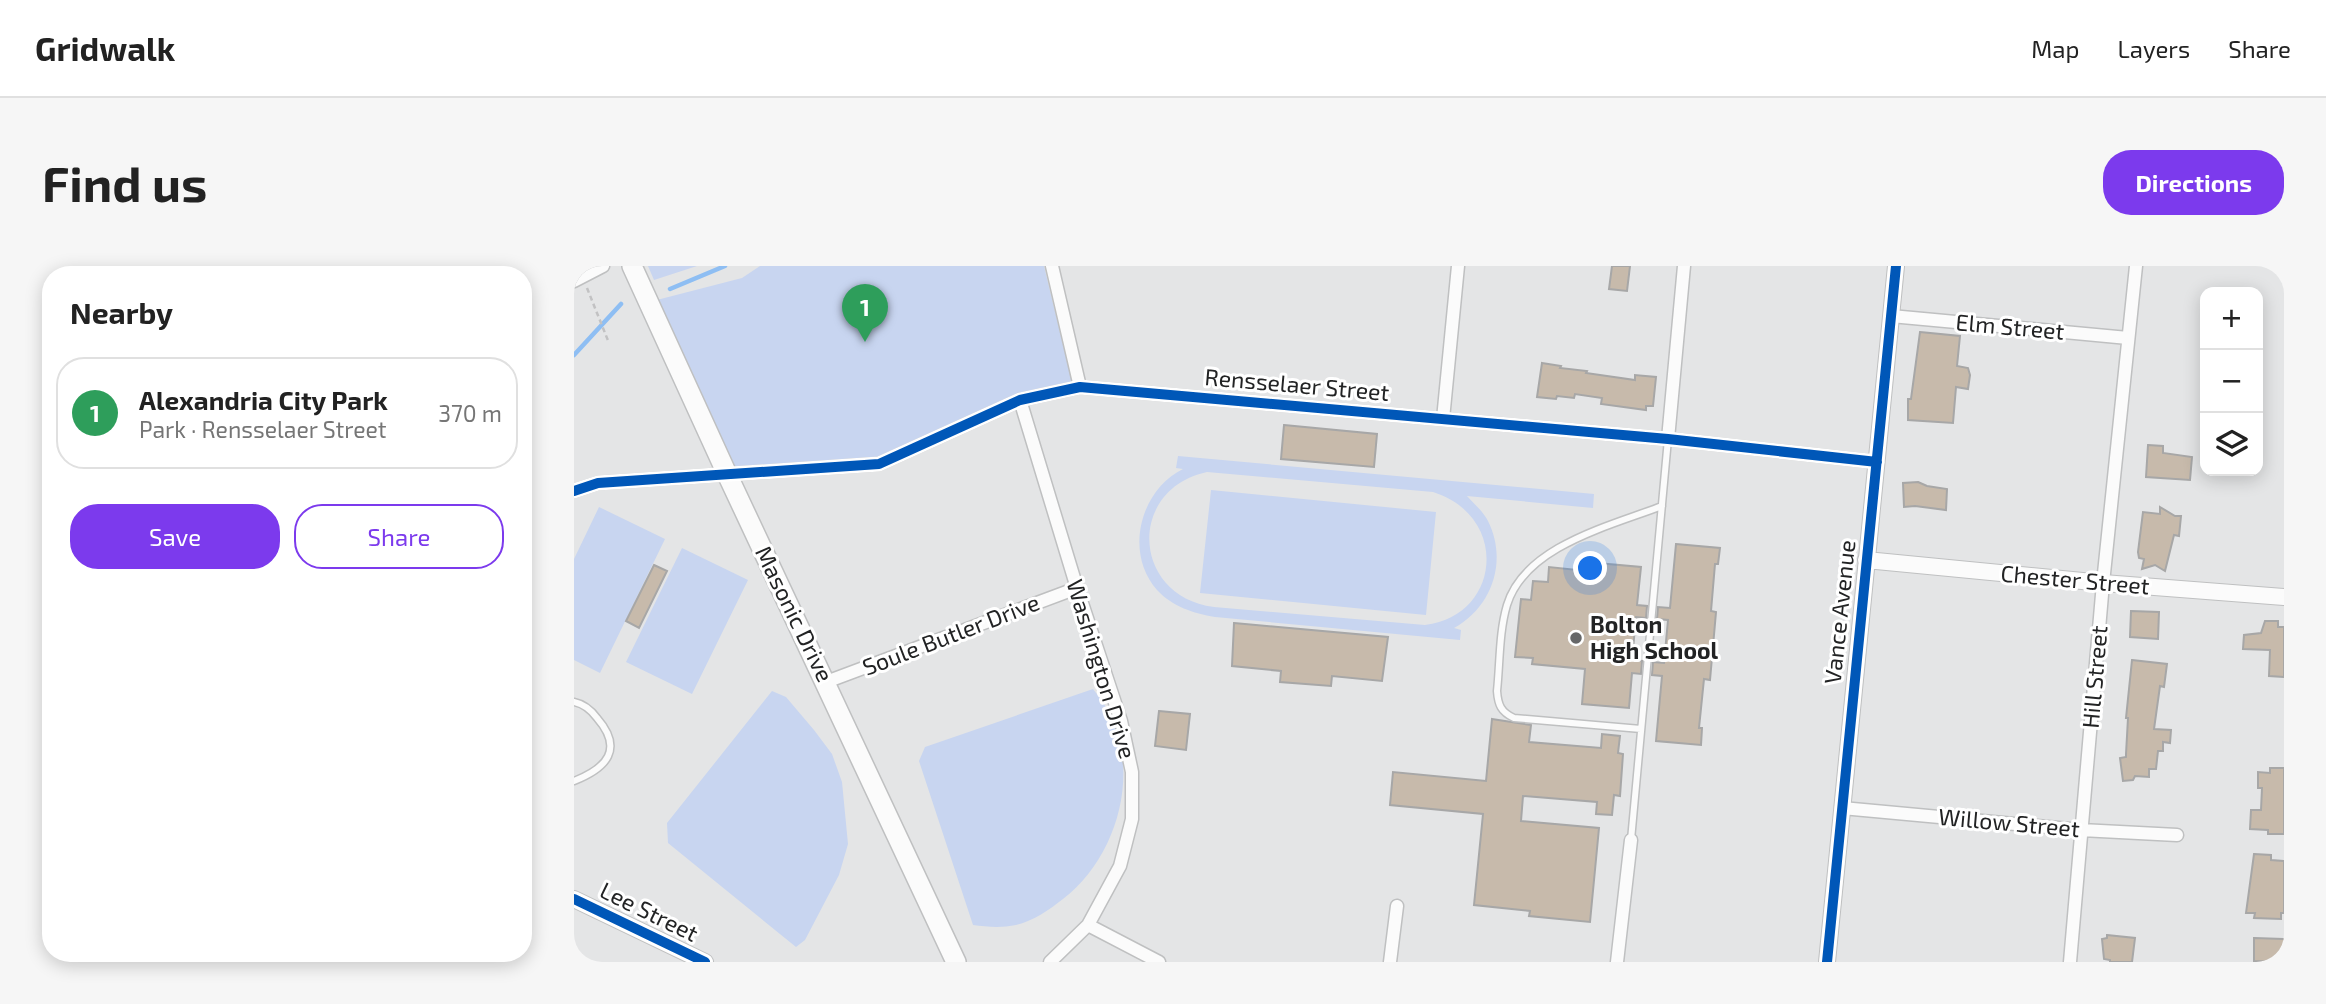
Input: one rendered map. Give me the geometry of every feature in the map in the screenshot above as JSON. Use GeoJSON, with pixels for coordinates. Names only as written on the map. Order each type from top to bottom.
{"type":"FeatureCollection","features":[{"type":"Feature","properties":{"kind":"main road","name":"Masonic Drive"},"geometry":{"type":"LineString","coordinates":[[632,266],[956,962]]}},
{"type":"Feature","properties":{"kind":"street"},"geometry":{"type":"LineString","coordinates":[[578,279],[603,266]]}},
{"type":"Feature","properties":{"kind":"street"},"geometry":{"type":"LineString","coordinates":[[1052,266],[1080,387]]}},
{"type":"Feature","properties":{"kind":"street"},"geometry":{"type":"LineString","coordinates":[[1443,419],[1458,266]]}},
{"type":"Feature","properties":{"kind":"street"},"geometry":{"type":"LineString","coordinates":[[1668,439],[1684,266]]}},
{"type":"Feature","properties":{"kind":"street","name":"Vance Avenue"},"geometry":{"type":"LineString","coordinates":[[1827,962],[1896,266]]}},
{"type":"Feature","properties":{"kind":"street","name":"Hill Street"},"geometry":{"type":"LineString","coordinates":[[2070,962],[2103,583],[2136,266]]}},
{"type":"Feature","properties":{"kind":"street","name":"Elm Street"},"geometry":{"type":"LineString","coordinates":[[1891,316],[2128,338]]}},
{"type":"Feature","properties":{"kind":"street","name":"Rensselaer Street"},"geometry":{"type":"LineString","coordinates":[[574,491],[598,483],[879,464],[1020,400],[1080,387],[1668,439],[1877,462]]}},
{"type":"Feature","properties":{"kind":"street","name":"Washington Drive"},"geometry":{"type":"LineString","coordinates":[[1020,400],[1121,721],[1132,772],[1132,819],[1120,866],[1088,925],[1050,962]]}},
{"type":"Feature","properties":{"kind":"street","name":"Chester Street"},"geometry":{"type":"LineString","coordinates":[[1866,560],[2284,597]]}},
{"type":"Feature","properties":{"kind":"street","name":"Soule Butler Drive"},"geometry":{"type":"LineString","coordinates":[[826,682],[1077,588]]}},
{"type":"Feature","properties":{"kind":"street","name":"Willow Street"},"geometry":{"type":"LineString","coordinates":[[1842,808],[2081,830],[2177,835]]}},
{"type":"Feature","properties":{"kind":"street"},"geometry":{"type":"LineString","coordinates":[[1617,962],[1631,840]]}},
{"type":"Feature","properties":{"kind":"street","name":"Lee Street"},"geometry":{"type":"LineString","coordinates":[[574,899],[705,962]]}},
{"type":"Feature","properties":{"kind":"street"},"geometry":{"type":"LineString","coordinates":[[1391,962],[1397,906]]}},
{"type":"Feature","properties":{"kind":"street"},"geometry":{"type":"LineString","coordinates":[[1088,925],[1159,962]]}},
{"type":"Feature","properties":{"kind":"lane"},"geometry":{"type":"LineString","coordinates":[[1631,840],[1668,439]]}},
{"type":"Feature","properties":{"kind":"lane"},"geometry":{"type":"LineString","coordinates":[[1641,729],[1514,718],[1504,713],[1498,703],[1497,691],[1508,604],[1525,573],[1560,546],[1662,506]]}},
{"type":"Feature","properties":{"kind":"lane"},"geometry":{"type":"LineString","coordinates":[[574,702],[591,710],[605,727],[611,741],[610,753],[603,765],[591,774],[574,780]]}},
{"type":"Feature","properties":{"kind":"path"},"geometry":{"type":"LineString","coordinates":[[578,279],[598,313],[609,343]]}},
{"type":"Feature","properties":{"kind":"shaded area"},"geometry":{"type":"Polygon","coordinates":[[[648,266],[697,266],[654,280],[648,266]]]}},
{"type":"Feature","properties":{"kind":"shaded area"},"geometry":{"type":"Polygon","coordinates":[[[760,266],[1044,266],[1072,382],[991,406],[878,458],[727,473],[649,302],[742,278],[760,266]]]}},
{"type":"Feature","properties":{"kind":"shaded area"},"geometry":{"type":"Polygon","coordinates":[[[1178,456],[1594,494],[1593,508],[1467,496],[1488,521],[1494,536],[1496,567],[1487,595],[1467,619],[1454,628],[1461,630],[1460,640],[1215,617],[1184,608],[1163,596],[1147,575],[1141,558],[1139,541],[1147,507],[1168,479],[1183,469],[1176,468],[1178,456]],[[1207,472],[1181,482],[1163,499],[1152,519],[1149,542],[1154,564],[1167,584],[1187,599],[1214,607],[1425,625],[1450,618],[1469,604],[1481,585],[1486,564],[1484,542],[1475,522],[1458,504],[1433,492],[1207,472]]]}},
{"type":"Feature","properties":{"kind":"shaded area"},"geometry":{"type":"Polygon","coordinates":[[[1211,490],[1436,512],[1426,615],[1200,593],[1211,490]]]}},
{"type":"Feature","properties":{"kind":"shaded area"},"geometry":{"type":"Polygon","coordinates":[[[599,507],[665,539],[600,673],[574,660],[574,559],[599,507]]]}},
{"type":"Feature","properties":{"kind":"shaded area"},"geometry":{"type":"Polygon","coordinates":[[[682,548],[748,580],[692,694],[626,662],[682,548]]]}},
{"type":"Feature","properties":{"kind":"shaded area"},"geometry":{"type":"Polygon","coordinates":[[[1093,689],[1113,720],[1123,769],[1122,794],[1108,842],[1081,883],[1041,915],[1011,926],[973,925],[919,761],[925,747],[1093,689]]]}},
{"type":"Feature","properties":{"kind":"shaded area"},"geometry":{"type":"Polygon","coordinates":[[[772,691],[786,697],[832,754],[842,782],[848,844],[839,875],[805,940],[796,947],[668,843],[667,823],[772,691]]]}},
{"type":"Feature","properties":{"kind":"building"},"geometry":{"type":"Polygon","coordinates":[[[1612,266],[1630,266],[1627,291],[1609,289],[1612,266]]]}},
{"type":"Feature","properties":{"kind":"building"},"geometry":{"type":"Polygon","coordinates":[[[1920,332],[1960,336],[1957,366],[1968,368],[1970,375],[1968,389],[1956,387],[1953,423],[1908,420],[1908,399],[1911,399],[1920,332]]]}},
{"type":"Feature","properties":{"kind":"building"},"geometry":{"type":"Polygon","coordinates":[[[1542,363],[1635,380],[1635,375],[1656,377],[1653,406],[1646,406],[1646,410],[1601,404],[1602,398],[1575,394],[1574,398],[1537,397],[1542,363]]]}},
{"type":"Feature","properties":{"kind":"building"},"geometry":{"type":"Polygon","coordinates":[[[1284,425],[1377,434],[1374,467],[1281,459],[1284,425]]]}},
{"type":"Feature","properties":{"kind":"building"},"geometry":{"type":"Polygon","coordinates":[[[2148,445],[2163,446],[2163,453],[2192,457],[2190,480],[2146,477],[2148,445]]]}},
{"type":"Feature","properties":{"kind":"building"},"geometry":{"type":"Polygon","coordinates":[[[1918,482],[1947,489],[1946,510],[1904,507],[1903,483],[1918,482]]]}},
{"type":"Feature","properties":{"kind":"building"},"geometry":{"type":"Polygon","coordinates":[[[2160,507],[2175,516],[2181,516],[2179,536],[2174,535],[2165,571],[2155,565],[2142,569],[2144,559],[2139,558],[2138,552],[2143,512],[2160,514],[2160,507]]]}},
{"type":"Feature","properties":{"kind":"building"},"geometry":{"type":"Polygon","coordinates":[[[1676,544],[1720,548],[1718,564],[1715,564],[1711,611],[1716,612],[1710,680],[1704,679],[1699,728],[1702,728],[1701,745],[1656,741],[1662,676],[1652,675],[1653,662],[1664,663],[1668,620],[1657,619],[1658,607],[1670,608],[1676,544]]]}},
{"type":"Feature","properties":{"kind":"building"},"geometry":{"type":"Polygon","coordinates":[[[1597,563],[1641,567],[1637,605],[1647,606],[1646,618],[1636,617],[1632,660],[1642,661],[1641,674],[1632,673],[1629,708],[1582,704],[1585,669],[1532,664],[1533,658],[1515,657],[1521,599],[1531,600],[1533,581],[1548,582],[1549,567],[1596,572],[1597,563]]]}},
{"type":"Feature","properties":{"kind":"building"},"geometry":{"type":"Polygon","coordinates":[[[654,565],[667,571],[639,628],[626,621],[654,565]]]}},
{"type":"Feature","properties":{"kind":"building"},"geometry":{"type":"Polygon","coordinates":[[[2131,611],[2159,612],[2158,639],[2130,637],[2131,611]]]}},
{"type":"Feature","properties":{"kind":"building"},"geometry":{"type":"Polygon","coordinates":[[[2265,621],[2278,621],[2278,627],[2284,627],[2284,677],[2269,676],[2270,650],[2243,649],[2244,635],[2261,633],[2265,621]]]}},
{"type":"Feature","properties":{"kind":"building"},"geometry":{"type":"Polygon","coordinates":[[[1234,623],[1388,637],[1382,681],[1332,676],[1331,686],[1280,682],[1281,671],[1232,666],[1234,623]]]}},
{"type":"Feature","properties":{"kind":"building"},"geometry":{"type":"Polygon","coordinates":[[[2132,660],[2167,664],[2164,687],[2160,686],[2154,729],[2171,730],[2170,743],[2163,742],[2163,751],[2158,751],[2156,769],[2149,769],[2149,777],[2135,776],[2133,780],[2123,781],[2120,758],[2126,757],[2126,718],[2132,660]]]}},
{"type":"Feature","properties":{"kind":"building"},"geometry":{"type":"Polygon","coordinates":[[[1159,711],[1190,714],[1186,750],[1155,746],[1159,711]]]}},
{"type":"Feature","properties":{"kind":"building"},"geometry":{"type":"Polygon","coordinates":[[[1492,719],[1531,725],[1529,742],[1601,748],[1602,734],[1620,736],[1618,753],[1623,754],[1620,796],[1614,795],[1612,815],[1596,814],[1597,802],[1523,796],[1521,821],[1599,828],[1590,922],[1529,916],[1530,911],[1474,905],[1483,814],[1390,805],[1393,772],[1486,781],[1492,719]]]}},
{"type":"Feature","properties":{"kind":"building"},"geometry":{"type":"Polygon","coordinates":[[[2270,768],[2284,768],[2284,834],[2268,834],[2268,830],[2250,829],[2251,810],[2261,810],[2262,788],[2258,788],[2258,772],[2270,773],[2270,768]]]}},
{"type":"Feature","properties":{"kind":"building"},"geometry":{"type":"Polygon","coordinates":[[[2254,854],[2271,855],[2271,860],[2284,861],[2284,913],[2281,913],[2281,919],[2254,918],[2255,913],[2246,913],[2254,854]]]}},
{"type":"Feature","properties":{"kind":"building"},"geometry":{"type":"Polygon","coordinates":[[[2107,935],[2135,938],[2132,962],[2110,962],[2104,959],[2102,939],[2107,938],[2107,935]]]}},
{"type":"Feature","properties":{"kind":"building"},"geometry":{"type":"Polygon","coordinates":[[[2254,938],[2284,939],[2280,962],[2254,961],[2254,938]]]}},
{"type":"Feature","properties":{"kind":"waterway"},"geometry":{"type":"LineString","coordinates":[[670,289],[725,266]]}},
{"type":"Feature","properties":{"kind":"waterway"},"geometry":{"type":"LineString","coordinates":[[574,355],[621,304]]}},
{"type":"Feature","properties":{"kind":"cycle path"},"geometry":{"type":"LineString","coordinates":[[1827,962],[1896,266]]}},
{"type":"Feature","properties":{"kind":"cycle path"},"geometry":{"type":"LineString","coordinates":[[574,491],[598,483],[879,464],[1020,400],[1080,387],[1668,439],[1877,462]]}},
{"type":"Feature","properties":{"kind":"cycle path"},"geometry":{"type":"LineString","coordinates":[[574,899],[705,962]]}},
{"type":"Feature","properties":{"kind":"place","name":"Alexandria City Park"},"geometry":{"type":"Point","coordinates":[865,342]}},
{"type":"Feature","properties":{"kind":"place","name":"Bolton High School"},"geometry":{"type":"Point","coordinates":[1576,638]}}]}
